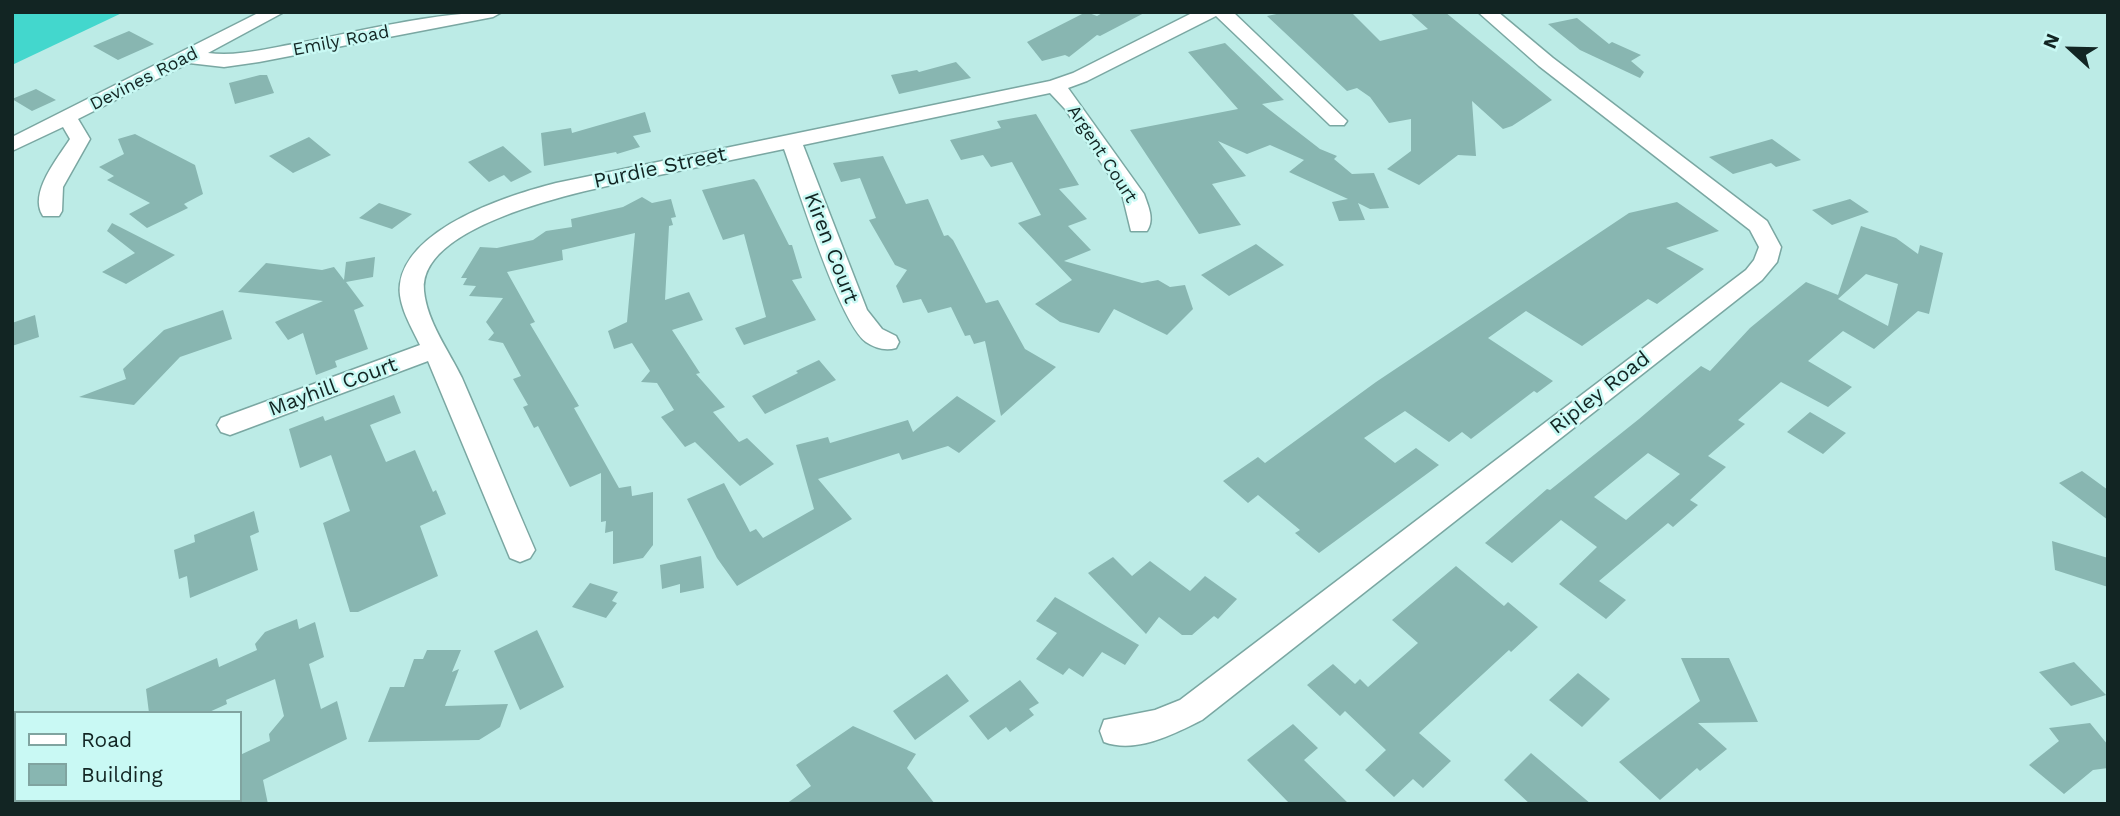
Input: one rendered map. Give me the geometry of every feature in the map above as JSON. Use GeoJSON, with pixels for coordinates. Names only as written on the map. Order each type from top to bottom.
{"type":"FeatureCollection","features":[{"type":"Feature","properties":{"kind":"street","name":"Devines Road"},"geometry":{"type":"LineString","coordinates":[[12,145],[275,12]]}},
{"type":"Feature","properties":{"kind":"street","name":"Emily Road"},"geometry":{"type":"LineString","coordinates":[[189,57],[223,61],[250,58],[493,12]]}},
{"type":"Feature","properties":{"kind":"street","name":"Purdie Street"},"geometry":{"type":"LineString","coordinates":[[520,550],[412,298],[411,283],[427,255],[460,230],[505,207],[556,190],[1055,86],[1080,77],[1209,12]]}},
{"type":"Feature","properties":{"kind":"street"},"geometry":{"type":"LineString","coordinates":[[1222,12],[1337,121]]}},
{"type":"Feature","properties":{"kind":"street","name":"Ripley Road"},"geometry":{"type":"LineString","coordinates":[[1116,731],[1135,731],[1191,710],[1754,275],[1765,262],[1770,247],[1759,226],[1554,69],[1487,12]]}},
{"type":"Feature","properties":{"kind":"street","name":"Argent Court"},"geometry":{"type":"LineString","coordinates":[[1055,86],[1072,105],[1133,194],[1139,211],[1139,226]]}},
{"type":"Feature","properties":{"kind":"street"},"geometry":{"type":"LineString","coordinates":[[51,211],[52,187],[80,139],[75,127],[65,118]]}},
{"type":"Feature","properties":{"kind":"street","name":"Kiren Court"},"geometry":{"type":"LineString","coordinates":[[791,141],[856,313],[873,334],[887,342]]}},
{"type":"Feature","properties":{"kind":"street","name":"Mayhill Court"},"geometry":{"type":"LineString","coordinates":[[230,425],[435,349]]}},
{"type":"Feature","properties":{"kind":"shaded area"},"geometry":{"type":"Polygon","coordinates":[[[12,12],[124,12],[12,65],[12,12]]]}},
{"type":"Feature","properties":{"kind":"building"},"geometry":{"type":"Polygon","coordinates":[[[1086,12],[1097,16],[1104,12],[1146,12],[1100,36],[1097,35],[1069,57],[1065,55],[1042,61],[1027,42],[1086,12]]]}},
{"type":"Feature","properties":{"kind":"building"},"geometry":{"type":"Polygon","coordinates":[[[1286,12],[1351,12],[1380,41],[1428,29],[1409,12],[1445,12],[1552,100],[1503,129],[1472,101],[1476,156],[1458,155],[1419,185],[1387,169],[1411,151],[1411,119],[1389,123],[1370,97],[1357,88],[1347,91],[1267,16],[1286,12]]]}},
{"type":"Feature","properties":{"kind":"building"},"geometry":{"type":"Polygon","coordinates":[[[1577,18],[1609,44],[1612,42],[1641,55],[1631,61],[1644,72],[1640,78],[1580,50],[1548,24],[1577,18]]]}},
{"type":"Feature","properties":{"kind":"building"},"geometry":{"type":"Polygon","coordinates":[[[129,31],[154,44],[118,60],[93,46],[129,31]]]}},
{"type":"Feature","properties":{"kind":"building"},"geometry":{"type":"Polygon","coordinates":[[[1225,43],[1284,100],[1262,104],[1320,149],[1337,156],[1334,159],[1352,174],[1374,173],[1389,208],[1370,209],[1358,203],[1365,220],[1339,221],[1332,202],[1348,199],[1289,172],[1304,160],[1270,145],[1247,154],[1218,141],[1246,176],[1212,184],[1241,225],[1199,234],[1130,130],[1238,109],[1188,52],[1225,43]]]}},
{"type":"Feature","properties":{"kind":"building"},"geometry":{"type":"Polygon","coordinates":[[[956,62],[971,78],[899,94],[891,75],[917,70],[919,72],[956,62]]]}},
{"type":"Feature","properties":{"kind":"building"},"geometry":{"type":"Polygon","coordinates":[[[267,75],[274,93],[235,104],[229,83],[267,75]]]}},
{"type":"Feature","properties":{"kind":"building"},"geometry":{"type":"Polygon","coordinates":[[[36,89],[56,100],[32,111],[12,99],[36,89]]]}},
{"type":"Feature","properties":{"kind":"building"},"geometry":{"type":"Polygon","coordinates":[[[645,112],[651,132],[633,136],[640,147],[617,154],[616,152],[544,166],[541,133],[571,128],[572,133],[645,112]]]}},
{"type":"Feature","properties":{"kind":"building"},"geometry":{"type":"Polygon","coordinates":[[[1036,114],[1079,185],[1059,189],[1087,219],[1068,226],[1091,250],[1064,261],[1142,283],[1158,280],[1170,287],[1185,285],[1193,309],[1167,335],[1114,309],[1099,333],[1060,322],[1035,304],[1072,280],[1018,223],[1041,215],[1012,162],[991,167],[983,155],[961,160],[950,140],[1001,128],[997,121],[1036,114]]]}},
{"type":"Feature","properties":{"kind":"building"},"geometry":{"type":"Polygon","coordinates":[[[135,134],[195,165],[203,194],[184,204],[188,208],[147,228],[129,214],[150,203],[107,180],[114,176],[99,167],[124,154],[118,139],[135,134]]]}},
{"type":"Feature","properties":{"kind":"building"},"geometry":{"type":"Polygon","coordinates":[[[309,137],[331,155],[293,173],[269,156],[309,137]]]}},
{"type":"Feature","properties":{"kind":"building"},"geometry":{"type":"Polygon","coordinates":[[[1772,139],[1801,160],[1776,167],[1771,163],[1733,174],[1709,157],[1772,139]]]}},
{"type":"Feature","properties":{"kind":"building"},"geometry":{"type":"Polygon","coordinates":[[[503,146],[532,172],[511,182],[504,175],[489,182],[468,162],[503,146]]]}},
{"type":"Feature","properties":{"kind":"building"},"geometry":{"type":"Polygon","coordinates":[[[883,156],[906,204],[928,199],[944,236],[948,235],[953,240],[986,303],[998,300],[1025,349],[1056,367],[1001,416],[985,341],[974,344],[970,335],[965,336],[951,307],[928,313],[921,299],[903,303],[896,286],[907,270],[895,265],[869,220],[876,218],[860,178],[841,182],[833,163],[883,156]]]}},
{"type":"Feature","properties":{"kind":"building"},"geometry":{"type":"Polygon","coordinates":[[[754,179],[789,245],[792,245],[802,278],[792,280],[816,320],[744,345],[735,328],[766,317],[744,234],[723,240],[702,190],[754,179]]]}},
{"type":"Feature","properties":{"kind":"building"},"geometry":{"type":"Polygon","coordinates":[[[642,197],[652,203],[671,199],[676,217],[671,218],[673,225],[669,226],[665,300],[689,292],[703,320],[672,330],[700,373],[696,374],[725,407],[713,412],[739,442],[747,438],[774,464],[740,486],[695,442],[685,447],[661,417],[674,410],[657,383],[641,382],[650,371],[632,343],[614,349],[608,331],[627,322],[635,233],[562,250],[563,260],[507,272],[535,322],[530,324],[579,406],[574,408],[619,488],[631,486],[632,496],[653,492],[653,545],[643,558],[613,564],[613,531],[605,533],[606,521],[601,522],[601,473],[570,487],[538,426],[534,428],[523,407],[528,405],[513,379],[521,376],[503,343],[488,340],[494,333],[486,322],[503,298],[469,296],[476,286],[463,285],[467,278],[461,278],[480,247],[497,248],[533,240],[546,231],[572,227],[571,219],[623,207],[642,197]]]}},
{"type":"Feature","properties":{"kind":"building"},"geometry":{"type":"Polygon","coordinates":[[[1850,199],[1869,212],[1832,225],[1812,210],[1850,199]]]}},
{"type":"Feature","properties":{"kind":"building"},"geometry":{"type":"Polygon","coordinates":[[[1677,202],[1719,231],[1666,248],[1704,269],[1657,304],[1648,299],[1582,346],[1526,311],[1488,338],[1553,381],[1537,393],[1534,391],[1471,439],[1462,432],[1449,442],[1405,411],[1364,438],[1395,463],[1416,448],[1439,465],[1319,553],[1295,533],[1300,530],[1258,495],[1248,503],[1223,481],[1258,457],[1265,463],[1376,382],[1629,213],[1677,202]]]}},
{"type":"Feature","properties":{"kind":"building"},"geometry":{"type":"Polygon","coordinates":[[[379,203],[412,214],[392,229],[359,218],[379,203]]]}},
{"type":"Feature","properties":{"kind":"building"},"geometry":{"type":"Polygon","coordinates":[[[112,223],[175,255],[126,284],[102,272],[135,253],[107,231],[112,223]]]}},
{"type":"Feature","properties":{"kind":"building"},"geometry":{"type":"Polygon","coordinates":[[[1861,226],[1896,238],[1918,254],[1920,245],[1943,253],[1929,314],[1918,311],[1874,349],[1843,331],[1808,361],[1852,387],[1828,407],[1781,382],[1738,420],[1745,424],[1708,456],[1726,467],[1690,500],[1698,505],[1673,527],[1668,523],[1599,581],[1626,600],[1606,619],[1559,584],[1597,547],[1561,520],[1512,563],[1485,543],[1547,489],[1550,490],[1639,419],[1701,366],[1710,371],[1750,328],[1806,282],[1838,295],[1861,226]],[[1866,274],[1838,299],[1888,326],[1898,284],[1866,274]],[[1648,453],[1594,497],[1626,520],[1680,474],[1648,453]]]}},
{"type":"Feature","properties":{"kind":"building"},"geometry":{"type":"Polygon","coordinates":[[[1256,244],[1284,265],[1229,296],[1201,275],[1256,244]]]}},
{"type":"Feature","properties":{"kind":"building"},"geometry":{"type":"Polygon","coordinates":[[[375,257],[373,277],[346,282],[364,306],[354,310],[368,349],[335,361],[337,367],[316,375],[303,333],[288,340],[275,322],[323,301],[238,292],[266,263],[322,270],[334,267],[344,280],[346,262],[375,257]]]}},
{"type":"Feature","properties":{"kind":"building"},"geometry":{"type":"Polygon","coordinates":[[[223,310],[232,339],[180,357],[134,405],[79,397],[126,379],[123,369],[164,330],[223,310]]]}},
{"type":"Feature","properties":{"kind":"building"},"geometry":{"type":"Polygon","coordinates":[[[35,315],[39,337],[12,346],[12,323],[35,315]]]}},
{"type":"Feature","properties":{"kind":"building"},"geometry":{"type":"Polygon","coordinates":[[[819,360],[836,380],[765,414],[752,396],[819,360]]]}},
{"type":"Feature","properties":{"kind":"building"},"geometry":{"type":"Polygon","coordinates":[[[394,395],[401,413],[370,425],[386,462],[415,450],[433,492],[436,490],[446,514],[420,526],[438,576],[358,612],[350,612],[323,523],[350,511],[331,455],[300,468],[289,429],[323,416],[325,421],[394,395]]]}},
{"type":"Feature","properties":{"kind":"building"},"geometry":{"type":"Polygon","coordinates":[[[957,396],[996,421],[959,453],[948,446],[902,460],[899,453],[818,479],[852,519],[737,586],[717,558],[687,499],[724,483],[750,532],[756,529],[763,538],[814,509],[796,445],[828,437],[830,443],[908,420],[913,432],[957,396]]]}},
{"type":"Feature","properties":{"kind":"building"},"geometry":{"type":"Polygon","coordinates":[[[1810,412],[1846,433],[1823,454],[1787,432],[1810,412]]]}},
{"type":"Feature","properties":{"kind":"building"},"geometry":{"type":"Polygon","coordinates":[[[2082,471],[2108,490],[2108,520],[2059,483],[2082,471]]]}},
{"type":"Feature","properties":{"kind":"building"},"geometry":{"type":"Polygon","coordinates":[[[254,511],[259,532],[250,536],[258,570],[190,598],[187,576],[179,579],[174,550],[195,542],[194,535],[254,511]]]}},
{"type":"Feature","properties":{"kind":"building"},"geometry":{"type":"Polygon","coordinates":[[[2052,541],[2108,558],[2108,587],[2055,570],[2052,541]]]}},
{"type":"Feature","properties":{"kind":"building"},"geometry":{"type":"Polygon","coordinates":[[[701,556],[704,588],[680,593],[680,584],[662,589],[660,565],[701,556]]]}},
{"type":"Feature","properties":{"kind":"building"},"geometry":{"type":"Polygon","coordinates":[[[1113,557],[1132,576],[1150,561],[1190,591],[1205,576],[1237,599],[1218,619],[1214,616],[1192,635],[1182,635],[1159,617],[1146,634],[1088,573],[1113,557]]]}},
{"type":"Feature","properties":{"kind":"building"},"geometry":{"type":"Polygon","coordinates":[[[1456,566],[1504,606],[1508,602],[1538,627],[1511,652],[1509,650],[1419,733],[1451,761],[1423,788],[1413,779],[1394,797],[1365,770],[1386,750],[1345,711],[1340,716],[1307,685],[1333,664],[1355,684],[1360,679],[1368,687],[1418,643],[1392,620],[1456,566]]]}},
{"type":"Feature","properties":{"kind":"building"},"geometry":{"type":"Polygon","coordinates":[[[590,583],[618,592],[612,601],[617,603],[606,618],[572,607],[590,583]]]}},
{"type":"Feature","properties":{"kind":"building"},"geometry":{"type":"Polygon","coordinates":[[[1055,597],[1139,645],[1125,665],[1102,652],[1083,677],[1069,668],[1063,675],[1036,659],[1057,633],[1036,621],[1055,597]]]}},
{"type":"Feature","properties":{"kind":"building"},"geometry":{"type":"Polygon","coordinates":[[[297,619],[299,629],[315,622],[324,657],[309,664],[321,709],[337,701],[347,739],[263,780],[268,804],[240,804],[242,754],[270,741],[269,734],[284,716],[275,679],[226,700],[227,704],[211,711],[149,711],[146,689],[217,658],[219,667],[257,650],[255,644],[265,632],[297,619]]]}},
{"type":"Feature","properties":{"kind":"building"},"geometry":{"type":"Polygon","coordinates":[[[537,630],[564,687],[520,710],[494,651],[537,630]]]}},
{"type":"Feature","properties":{"kind":"building"},"geometry":{"type":"Polygon","coordinates":[[[427,650],[461,650],[452,672],[459,669],[445,706],[508,704],[500,727],[479,740],[368,742],[390,687],[404,687],[414,659],[423,659],[427,650]]]}},
{"type":"Feature","properties":{"kind":"building"},"geometry":{"type":"Polygon","coordinates":[[[1681,658],[1729,658],[1758,722],[1698,723],[1727,749],[1700,771],[1697,768],[1660,800],[1619,762],[1700,701],[1681,658]]]}},
{"type":"Feature","properties":{"kind":"building"},"geometry":{"type":"Polygon","coordinates":[[[2074,662],[2106,695],[2071,706],[2039,672],[2074,662]]]}},
{"type":"Feature","properties":{"kind":"building"},"geometry":{"type":"Polygon","coordinates":[[[1578,673],[1610,699],[1582,727],[1549,700],[1578,673]]]}},
{"type":"Feature","properties":{"kind":"building"},"geometry":{"type":"Polygon","coordinates":[[[947,674],[969,701],[915,740],[893,711],[947,674]]]}},
{"type":"Feature","properties":{"kind":"building"},"geometry":{"type":"Polygon","coordinates":[[[1020,680],[1039,703],[1029,709],[1034,715],[1010,732],[1006,727],[988,740],[969,716],[1020,680]]]}},
{"type":"Feature","properties":{"kind":"building"},"geometry":{"type":"Polygon","coordinates":[[[2090,723],[2108,745],[2108,768],[2093,770],[2064,794],[2029,765],[2059,741],[2049,728],[2090,723]]]}},
{"type":"Feature","properties":{"kind":"building"},"geometry":{"type":"Polygon","coordinates":[[[1293,724],[1318,748],[1304,760],[1349,804],[1290,804],[1247,760],[1293,724]]]}},
{"type":"Feature","properties":{"kind":"building"},"geometry":{"type":"Polygon","coordinates":[[[853,726],[916,754],[907,768],[935,804],[786,804],[811,786],[796,765],[853,726]]]}},
{"type":"Feature","properties":{"kind":"building"},"geometry":{"type":"Polygon","coordinates":[[[1531,753],[1591,804],[1530,804],[1504,780],[1531,753]]]}}]}
